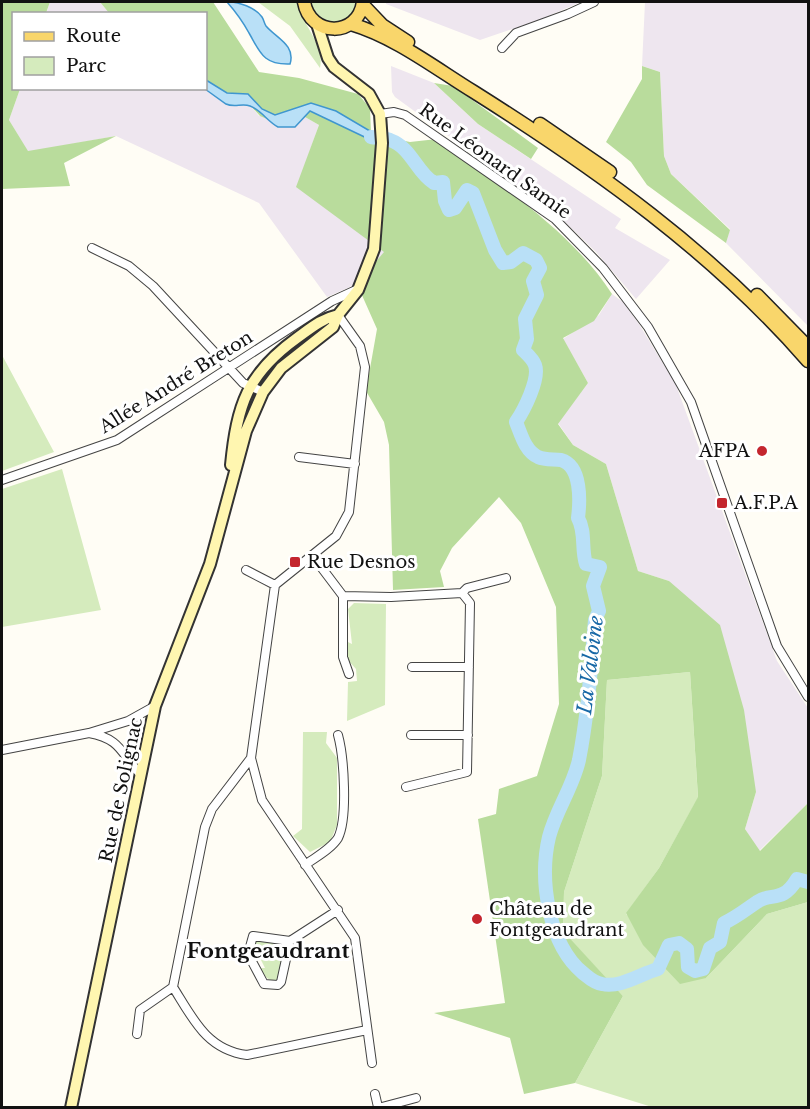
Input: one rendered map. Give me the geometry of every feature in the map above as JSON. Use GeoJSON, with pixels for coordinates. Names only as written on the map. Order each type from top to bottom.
{"type":"FeatureCollection","features":[{"type":"Feature","properties":{"kind":"main road"},"geometry":{"type":"LineString","coordinates":[[304,2],[306,11],[317,24],[333,30],[351,24],[359,16],[363,3],[397,35],[574,145],[649,201],[737,276],[808,347]]}},
{"type":"Feature","properties":{"kind":"main road"},"geometry":{"type":"LineString","coordinates":[[351,24],[366,28],[406,50],[586,165],[650,212],[732,282],[808,361]]}},
{"type":"Feature","properties":{"kind":"street"},"geometry":{"type":"LineString","coordinates":[[502,48],[516,33],[594,2]]}},
{"type":"Feature","properties":{"kind":"street"},"geometry":{"type":"LineString","coordinates":[[317,24],[328,58],[334,67],[369,94],[380,114]]}},
{"type":"Feature","properties":{"kind":"street"},"geometry":{"type":"LineString","coordinates":[[324,42],[333,30]]}},
{"type":"Feature","properties":{"kind":"street","name":"Rue Léonard Samie"},"geometry":{"type":"LineString","coordinates":[[380,114],[394,112],[405,115],[555,219],[623,292],[648,327],[691,402],[777,646],[808,696]]}},
{"type":"Feature","properties":{"kind":"street","name":"Rue de Solignac"},"geometry":{"type":"LineString","coordinates":[[71,1107],[84,1057],[155,706],[210,564],[246,431],[263,393],[281,368],[333,327],[338,315],[358,290],[374,249],[382,143],[380,114]]}},
{"type":"Feature","properties":{"kind":"street"},"geometry":{"type":"LineString","coordinates":[[92,248],[129,266],[153,286],[230,368],[249,386],[263,393]]}},
{"type":"Feature","properties":{"kind":"street","name":"Allée André Breton"},"geometry":{"type":"LineString","coordinates":[[2,480],[117,440],[332,301],[358,290]]}},
{"type":"Feature","properties":{"kind":"street"},"geometry":{"type":"LineString","coordinates":[[338,315],[360,346],[365,367],[349,512],[336,536],[275,585],[251,758],[262,800],[338,910],[355,939],[372,1063]]}},
{"type":"Feature","properties":{"kind":"street","name":"Rue de Solignac"},"geometry":{"type":"LineString","coordinates":[[229,488],[238,412],[249,386],[276,353],[323,319],[338,315]]}},
{"type":"Feature","properties":{"kind":"street"},"geometry":{"type":"LineString","coordinates":[[299,457],[354,464]]}},
{"type":"Feature","properties":{"kind":"street"},"geometry":{"type":"LineString","coordinates":[[312,555],[343,596],[343,657],[348,674]]}},
{"type":"Feature","properties":{"kind":"street"},"geometry":{"type":"LineString","coordinates":[[246,570],[275,585]]}},
{"type":"Feature","properties":{"kind":"street"},"geometry":{"type":"LineString","coordinates":[[343,596],[391,597],[462,593],[466,588],[506,578]]}},
{"type":"Feature","properties":{"kind":"street"},"geometry":{"type":"LineString","coordinates":[[406,787],[467,772],[470,603],[462,593]]}},
{"type":"Feature","properties":{"kind":"street"},"geometry":{"type":"LineString","coordinates":[[412,667],[469,666]]}},
{"type":"Feature","properties":{"kind":"street"},"geometry":{"type":"LineString","coordinates":[[2,750],[88,733],[128,721],[155,706]]}},
{"type":"Feature","properties":{"kind":"street"},"geometry":{"type":"LineString","coordinates":[[88,733],[111,739],[123,749],[140,774]]}},
{"type":"Feature","properties":{"kind":"street"},"geometry":{"type":"LineString","coordinates":[[305,865],[331,846],[342,828],[343,751],[338,735]]}},
{"type":"Feature","properties":{"kind":"street"},"geometry":{"type":"LineString","coordinates":[[411,735],[468,735]]}},
{"type":"Feature","properties":{"kind":"street"},"geometry":{"type":"LineString","coordinates":[[137,1034],[140,1010],[173,987],[205,827],[212,809],[251,758]]}},
{"type":"Feature","properties":{"kind":"street"},"geometry":{"type":"LineString","coordinates":[[290,941],[281,982],[278,985],[264,984],[248,954],[252,937],[290,941],[338,910]]}},
{"type":"Feature","properties":{"kind":"street"},"geometry":{"type":"LineString","coordinates":[[173,987],[206,1038],[217,1047],[238,1054],[247,1055],[367,1030]]}},
{"type":"Feature","properties":{"kind":"street"},"geometry":{"type":"LineString","coordinates":[[375,1094],[378,1107],[416,1098]]}},
{"type":"Feature","properties":{"kind":"shaded area"},"geometry":{"type":"Polygon","coordinates":[[[50,2],[100,2],[108,12],[47,12],[50,2]]]}},
{"type":"Feature","properties":{"kind":"shaded area"},"geometry":{"type":"Polygon","coordinates":[[[386,2],[581,2],[539,20],[480,40],[386,4],[386,2]]]}},
{"type":"Feature","properties":{"kind":"shaded area"},"geometry":{"type":"Polygon","coordinates":[[[645,2],[808,2],[808,326],[726,243],[730,229],[671,174],[664,156],[660,72],[642,66],[645,2]]]}},
{"type":"Feature","properties":{"kind":"shaded area"},"geometry":{"type":"Polygon","coordinates":[[[391,66],[434,83],[478,124],[621,219],[615,228],[670,260],[636,299],[596,252],[561,218],[395,97],[392,92],[391,66]]]}},
{"type":"Feature","properties":{"kind":"shaded area"},"geometry":{"type":"Polygon","coordinates":[[[207,83],[248,103],[259,116],[305,117],[319,125],[297,187],[385,252],[357,284],[327,297],[259,203],[116,136],[28,152],[9,120],[20,90],[207,90],[207,83]]]}},
{"type":"Feature","properties":{"kind":"shaded area"},"geometry":{"type":"Polygon","coordinates":[[[612,294],[623,302],[639,324],[676,385],[777,661],[808,708],[808,803],[759,851],[745,829],[756,792],[669,581],[638,571],[606,464],[573,445],[558,423],[588,383],[563,339],[599,315],[612,294]]]}},
{"type":"Feature","properties":{"kind":"green space"},"geometry":{"type":"Polygon","coordinates":[[[2,2],[50,2],[46,12],[12,12],[12,90],[20,90],[9,120],[28,151],[116,136],[64,163],[70,186],[2,189],[2,2]]]}},
{"type":"Feature","properties":{"kind":"green space"},"geometry":{"type":"Polygon","coordinates":[[[100,2],[213,2],[259,72],[299,78],[358,94],[370,108],[371,134],[410,142],[437,139],[509,191],[555,229],[576,249],[612,294],[594,321],[563,338],[588,383],[558,424],[573,445],[606,464],[638,571],[669,581],[720,625],[744,710],[756,792],[745,829],[760,851],[808,803],[808,902],[767,914],[706,978],[680,984],[643,945],[626,913],[659,868],[698,797],[690,672],[607,680],[602,776],[564,892],[563,931],[623,996],[575,1083],[524,1094],[510,1038],[434,1013],[505,1003],[478,819],[496,814],[499,789],[537,776],[559,704],[556,607],[521,523],[499,497],[452,548],[440,571],[444,587],[393,590],[389,445],[384,422],[366,391],[377,329],[357,284],[384,252],[296,187],[319,125],[305,117],[272,121],[260,116],[248,103],[207,83],[207,12],[108,12],[100,2]]]}},
{"type":"Feature","properties":{"kind":"green space"},"geometry":{"type":"Polygon","coordinates":[[[258,2],[297,3],[319,51],[320,68],[290,26],[258,2]]]}},
{"type":"Feature","properties":{"kind":"green space"},"geometry":{"type":"Polygon","coordinates":[[[311,2],[356,2],[355,11],[350,17],[336,25],[316,17],[311,2]]]}},
{"type":"Feature","properties":{"kind":"green space"},"geometry":{"type":"Polygon","coordinates":[[[642,66],[660,72],[664,156],[671,174],[730,230],[726,243],[647,185],[631,162],[606,142],[642,79],[642,66]]]}},
{"type":"Feature","properties":{"kind":"green space"},"geometry":{"type":"Polygon","coordinates":[[[434,83],[453,86],[538,148],[531,159],[478,124],[434,83]]]}},
{"type":"Feature","properties":{"kind":"green space"},"geometry":{"type":"Polygon","coordinates":[[[2,355],[54,452],[2,471],[2,355]]]}},
{"type":"Feature","properties":{"kind":"green space"},"geometry":{"type":"Polygon","coordinates":[[[62,469],[101,610],[2,627],[2,489],[62,469]]]}},
{"type":"Feature","properties":{"kind":"green space"},"geometry":{"type":"Polygon","coordinates":[[[354,603],[386,604],[385,705],[347,721],[348,682],[357,681],[356,669],[346,658],[346,641],[352,644],[348,609],[354,603]]]}},
{"type":"Feature","properties":{"kind":"green space"},"geometry":{"type":"Polygon","coordinates":[[[690,672],[698,798],[659,868],[626,914],[706,978],[767,914],[808,902],[808,1107],[652,1107],[575,1083],[623,996],[563,932],[564,892],[602,776],[607,680],[690,672]]]}},
{"type":"Feature","properties":{"kind":"green space"},"geometry":{"type":"Polygon","coordinates":[[[303,732],[327,732],[326,743],[337,758],[337,825],[330,842],[310,852],[293,836],[302,829],[303,732]]]}},
{"type":"Feature","properties":{"kind":"green space"},"geometry":{"type":"Polygon","coordinates":[[[259,939],[278,943],[285,949],[282,972],[276,981],[272,981],[263,974],[259,968],[265,968],[261,960],[254,958],[253,944],[259,939]]]}},
{"type":"Feature","properties":{"kind":"water"},"geometry":{"type":"Polygon","coordinates":[[[227,2],[246,6],[256,11],[263,18],[266,26],[288,47],[291,57],[290,64],[268,60],[227,2]]]}},
{"type":"Feature","properties":{"kind":"water"},"geometry":{"type":"Polygon","coordinates":[[[207,81],[227,93],[248,94],[262,109],[275,115],[311,103],[336,111],[375,134],[375,142],[310,111],[295,127],[278,127],[250,106],[226,104],[206,90],[207,81]]]}},
{"type":"Feature","properties":{"kind":"waterway","name":"La Valoine"},"geometry":{"type":"LineString","coordinates":[[371,137],[388,139],[397,144],[409,154],[423,173],[434,183],[443,182],[445,201],[449,210],[455,208],[467,190],[473,193],[495,250],[503,263],[511,262],[523,253],[536,260],[540,268],[533,281],[537,295],[525,319],[527,339],[523,350],[534,363],[535,378],[527,402],[516,422],[530,451],[543,459],[561,460],[573,469],[578,485],[578,518],[582,529],[586,564],[600,567],[593,586],[599,611],[595,620],[587,708],[579,760],[573,780],[552,827],[546,854],[546,891],[549,910],[554,928],[571,961],[594,981],[609,985],[616,984],[658,969],[669,945],[679,943],[687,949],[688,967],[695,971],[703,969],[710,948],[720,942],[724,923],[762,899],[786,892],[797,879],[808,882]]}},
{"type":"Feature","properties":{"kind":"place","name":"AFPA"},"geometry":{"type":"Point","coordinates":[762,451]}},
{"type":"Feature","properties":{"kind":"place","name":"A.F.P.A"},"geometry":{"type":"Point","coordinates":[722,503]}},
{"type":"Feature","properties":{"kind":"place","name":"Rue Desnos"},"geometry":{"type":"Point","coordinates":[295,562]}},
{"type":"Feature","properties":{"kind":"place","name":"Château de Fontgeaudrant"},"geometry":{"type":"Point","coordinates":[477,919]}},
{"type":"Feature","properties":{"kind":"district","name":"Fontgeaudrant"},"geometry":{"type":"Point","coordinates":[268,951]}}]}
